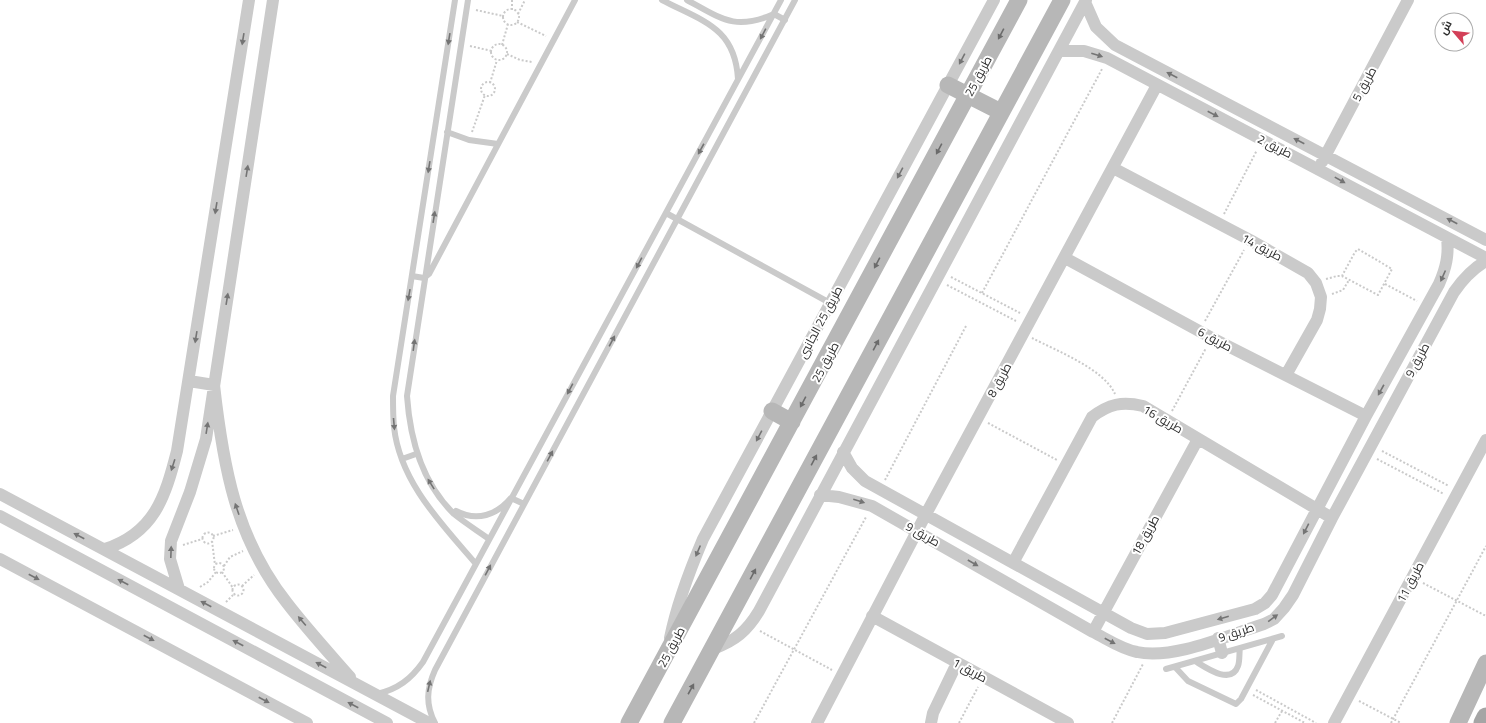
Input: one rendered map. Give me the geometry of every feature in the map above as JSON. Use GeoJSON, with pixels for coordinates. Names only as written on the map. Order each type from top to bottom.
{"type":"FeatureCollection","features":[{"type":"Feature","properties":{"kind":"main road"},"geometry":{"type":"LineString","coordinates":[[1483,723],[1486,717]]}},
{"type":"Feature","properties":{"kind":"street"},"geometry":{"type":"LineString","coordinates":[[105,549],[119,545],[133,537],[145,526],[155,513],[162,499],[177,451],[249,0]]}},
{"type":"Feature","properties":{"kind":"street"},"geometry":{"type":"LineString","coordinates":[[184,592],[172,569],[170,548],[173,534],[201,457],[214,384],[273,0]]}},
{"type":"Feature","properties":{"kind":"street","name":"طريق 25 الجانبى"},"geometry":{"type":"LineString","coordinates":[[667,654],[675,614],[690,570],[703,539],[994,0]]}},
{"type":"Feature","properties":{"kind":"street","name":"طريق 25"},"geometry":{"type":"LineString","coordinates":[[630,723],[1019,0]]}},
{"type":"Feature","properties":{"kind":"street"},"geometry":{"type":"LineString","coordinates":[[672,723],[1062,0]]}},
{"type":"Feature","properties":{"kind":"street","name":"طريق 5"},"geometry":{"type":"LineString","coordinates":[[1319,169],[1408,0]]}},
{"type":"Feature","properties":{"kind":"street"},"geometry":{"type":"LineString","coordinates":[[713,649],[734,640],[750,626],[1086,1]]}},
{"type":"Feature","properties":{"kind":"street","name":"طريق 2"},"geometry":{"type":"LineString","coordinates":[[1086,1],[1096,27],[1114,45],[1486,240]]}},
{"type":"Feature","properties":{"kind":"street","name":"طريق 2"},"geometry":{"type":"LineString","coordinates":[[1059,52],[1084,51],[1107,58],[1319,169],[1486,260]]}},
{"type":"Feature","properties":{"kind":"street"},"geometry":{"type":"LineString","coordinates":[[948,85],[1001,112]]}},
{"type":"Feature","properties":{"kind":"street","name":"طريق 8"},"geometry":{"type":"LineString","coordinates":[[842,675],[926,514],[1157,85]]}},
{"type":"Feature","properties":{"kind":"street","name":"طريق 14"},"geometry":{"type":"LineString","coordinates":[[1113,168],[1250,240],[1308,273],[1316,283],[1320,296],[1320,308],[1317,320],[1286,375]]}},
{"type":"Feature","properties":{"kind":"street","name":"طريق 9"},"geometry":{"type":"LineString","coordinates":[[843,452],[852,468],[865,481],[1136,630],[1147,634],[1180,630],[1255,609],[1272,595],[1316,509],[1446,270],[1448,254],[1447,238]]}},
{"type":"Feature","properties":{"kind":"street","name":"طريق 6"},"geometry":{"type":"LineString","coordinates":[[1065,258],[1212,338],[1366,416]]}},
{"type":"Feature","properties":{"kind":"street","name":"طريق 9"},"geometry":{"type":"LineString","coordinates":[[820,495],[839,496],[872,506],[918,530],[1122,648],[1148,654],[1168,654],[1264,624],[1274,618],[1284,608],[1293,595],[1332,518],[1454,292],[1463,279],[1474,268],[1486,260]]}},
{"type":"Feature","properties":{"kind":"street"},"geometry":{"type":"LineString","coordinates":[[189,381],[214,384]]}},
{"type":"Feature","properties":{"kind":"street"},"geometry":{"type":"LineString","coordinates":[[214,384],[221,444],[230,487],[243,526],[252,546],[262,567],[286,602],[354,683]]}},
{"type":"Feature","properties":{"kind":"street"},"geometry":{"type":"LineString","coordinates":[[1013,563],[1092,417],[1104,408],[1116,403]]}},
{"type":"Feature","properties":{"kind":"street","name":"طريق 16"},"geometry":{"type":"LineString","coordinates":[[1116,403],[1130,403],[1143,406],[1332,518]]}},
{"type":"Feature","properties":{"kind":"street"},"geometry":{"type":"LineString","coordinates":[[772,411],[792,422]]}},
{"type":"Feature","properties":{"kind":"street","name":"طريق 18"},"geometry":{"type":"LineString","coordinates":[[1093,632],[1198,439]]}},
{"type":"Feature","properties":{"kind":"street","name":"طريق 11"},"geometry":{"type":"LineString","coordinates":[[1334,723],[1486,440]]}},
{"type":"Feature","properties":{"kind":"street"},"geometry":{"type":"LineString","coordinates":[[0,494],[430,723]]}},
{"type":"Feature","properties":{"kind":"street"},"geometry":{"type":"LineString","coordinates":[[0,516],[387,723]]}},
{"type":"Feature","properties":{"kind":"street"},"geometry":{"type":"LineString","coordinates":[[0,559],[307,723]]}},
{"type":"Feature","properties":{"kind":"street","name":"طريق 1"},"geometry":{"type":"LineString","coordinates":[[872,616],[1068,723]]}},
{"type":"Feature","properties":{"kind":"street"},"geometry":{"type":"LineString","coordinates":[[1218,638],[1222,653]]}},
{"type":"Feature","properties":{"kind":"street"},"geometry":{"type":"LineString","coordinates":[[931,723],[933,713],[957,663]]}},
{"type":"Feature","properties":{"kind":"street"},"geometry":{"type":"LineString","coordinates":[[1458,723],[1486,663]]}},
{"type":"Feature","properties":{"kind":"street"},"geometry":{"type":"LineString","coordinates":[[817,723],[842,675]]}},
{"type":"Feature","properties":{"kind":"lane"},"geometry":{"type":"LineString","coordinates":[[468,0],[407,396],[409,425],[416,454],[426,476],[454,514],[489,539]]}},
{"type":"Feature","properties":{"kind":"lane"},"geometry":{"type":"LineString","coordinates":[[412,276],[424,278],[429,274],[575,0]]}},
{"type":"Feature","properties":{"kind":"lane"},"geometry":{"type":"LineString","coordinates":[[662,0],[713,27],[725,37],[733,50],[737,64],[738,80]]}},
{"type":"Feature","properties":{"kind":"lane"},"geometry":{"type":"LineString","coordinates":[[687,0],[732,22],[746,23],[774,14],[785,20]]}},
{"type":"Feature","properties":{"kind":"lane"},"geometry":{"type":"LineString","coordinates":[[376,694],[398,686],[416,671],[476,564],[781,0]]}},
{"type":"Feature","properties":{"kind":"lane"},"geometry":{"type":"LineString","coordinates":[[434,723],[427,698],[429,683],[795,0]]}},
{"type":"Feature","properties":{"kind":"lane"},"geometry":{"type":"LineString","coordinates":[[467,9],[454,3],[392,396],[394,428],[402,459],[415,489],[435,516],[476,564]]}},
{"type":"Feature","properties":{"kind":"lane"},"geometry":{"type":"LineString","coordinates":[[731,94],[742,100]]}},
{"type":"Feature","properties":{"kind":"lane"},"geometry":{"type":"LineString","coordinates":[[440,95],[453,97]]}},
{"type":"Feature","properties":{"kind":"lane"},"geometry":{"type":"LineString","coordinates":[[447,132],[469,140],[498,144]]}},
{"type":"Feature","properties":{"kind":"lane"},"geometry":{"type":"LineString","coordinates":[[426,186],[438,188]]}},
{"type":"Feature","properties":{"kind":"lane"},"geometry":{"type":"LineString","coordinates":[[666,214],[830,303]]}},
{"type":"Feature","properties":{"kind":"lane"},"geometry":{"type":"LineString","coordinates":[[623,292],[634,299]]}},
{"type":"Feature","properties":{"kind":"lane"},"geometry":{"type":"LineString","coordinates":[[397,364],[411,366]]}},
{"type":"Feature","properties":{"kind":"lane"},"geometry":{"type":"LineString","coordinates":[[579,374],[590,381]]}},
{"type":"Feature","properties":{"kind":"lane"},"geometry":{"type":"LineString","coordinates":[[402,459],[416,454]]}},
{"type":"Feature","properties":{"kind":"lane"},"geometry":{"type":"LineString","coordinates":[[511,498],[524,504]]}},
{"type":"Feature","properties":{"kind":"lane"},"geometry":{"type":"LineString","coordinates":[[447,505],[461,514],[478,516],[494,513],[501,509],[511,498]]}},
{"type":"Feature","properties":{"kind":"lane"},"geometry":{"type":"LineString","coordinates":[[1166,669],[1282,636]]}},
{"type":"Feature","properties":{"kind":"lane"},"geometry":{"type":"LineString","coordinates":[[1175,667],[1188,681],[1232,703],[1239,702],[1273,638]]}},
{"type":"Feature","properties":{"kind":"lane"},"geometry":{"type":"LineString","coordinates":[[1195,661],[1227,676],[1234,673],[1238,666],[1240,648]]}},
{"type":"Feature","properties":{"kind":"path"},"geometry":{"type":"LineString","coordinates":[[512,0],[512,10]]}},
{"type":"Feature","properties":{"kind":"path"},"geometry":{"type":"LineString","coordinates":[[517,22],[518,14],[525,0]]}},
{"type":"Feature","properties":{"kind":"path"},"geometry":{"type":"LineString","coordinates":[[467,9],[491,12],[503,16],[508,24],[502,45]]}},
{"type":"Feature","properties":{"kind":"path"},"geometry":{"type":"LineString","coordinates":[[503,16],[505,12],[512,10],[518,14]]}},
{"type":"Feature","properties":{"kind":"path"},"geometry":{"type":"LineString","coordinates":[[508,24],[517,22],[554,39]]}},
{"type":"Feature","properties":{"kind":"path"},"geometry":{"type":"LineString","coordinates":[[462,42],[476,48],[492,51]]}},
{"type":"Feature","properties":{"kind":"path"},"geometry":{"type":"LineString","coordinates":[[492,51],[494,47],[502,45]]}},
{"type":"Feature","properties":{"kind":"path"},"geometry":{"type":"LineString","coordinates":[[502,45],[507,50],[507,54]]}},
{"type":"Feature","properties":{"kind":"path"},"geometry":{"type":"LineString","coordinates":[[492,51],[494,58],[497,60]]}},
{"type":"Feature","properties":{"kind":"path"},"geometry":{"type":"LineString","coordinates":[[507,54],[520,60],[541,64]]}},
{"type":"Feature","properties":{"kind":"path"},"geometry":{"type":"LineString","coordinates":[[497,60],[505,57],[507,54]]}},
{"type":"Feature","properties":{"kind":"path"},"geometry":{"type":"LineString","coordinates":[[982,293],[1107,58]]}},
{"type":"Feature","properties":{"kind":"path"},"geometry":{"type":"LineString","coordinates":[[490,83],[497,60]]}},
{"type":"Feature","properties":{"kind":"path"},"geometry":{"type":"LineString","coordinates":[[469,140],[485,95],[482,87],[487,82],[495,86],[495,92],[491,96],[485,95]]}},
{"type":"Feature","properties":{"kind":"path"},"geometry":{"type":"LineString","coordinates":[[1219,224],[1263,140]]}},
{"type":"Feature","properties":{"kind":"path"},"geometry":{"type":"LineString","coordinates":[[1199,330],[1250,240]]}},
{"type":"Feature","properties":{"kind":"path"},"geometry":{"type":"LineString","coordinates":[[1316,283],[1337,276],[1342,276],[1377,295],[1385,284],[1392,268],[1358,249],[1342,276]]}},
{"type":"Feature","properties":{"kind":"path"},"geometry":{"type":"LineString","coordinates":[[938,275],[982,293],[1028,327]]}},
{"type":"Feature","properties":{"kind":"path"},"geometry":{"type":"LineString","coordinates":[[938,275],[1028,327],[1097,372],[1108,381],[1114,393],[1116,403]]}},
{"type":"Feature","properties":{"kind":"path"},"geometry":{"type":"LineString","coordinates":[[1320,296],[1342,290],[1349,280]]}},
{"type":"Feature","properties":{"kind":"path"},"geometry":{"type":"LineString","coordinates":[[1385,284],[1427,306]]}},
{"type":"Feature","properties":{"kind":"path"},"geometry":{"type":"LineString","coordinates":[[880,490],[966,326]]}},
{"type":"Feature","properties":{"kind":"path"},"geometry":{"type":"LineString","coordinates":[[1167,420],[1212,338]]}},
{"type":"Feature","properties":{"kind":"path"},"geometry":{"type":"LineString","coordinates":[[978,418],[1067,465]]}},
{"type":"Feature","properties":{"kind":"path"},"geometry":{"type":"LineString","coordinates":[[1369,450],[1456,495]]}},
{"type":"Feature","properties":{"kind":"path"},"geometry":{"type":"LineString","coordinates":[[1369,450],[1456,495]]}},
{"type":"Feature","properties":{"kind":"path"},"geometry":{"type":"LineString","coordinates":[[754,723],[872,506]]}},
{"type":"Feature","properties":{"kind":"path"},"geometry":{"type":"LineString","coordinates":[[213,536],[243,526]]}},
{"type":"Feature","properties":{"kind":"path"},"geometry":{"type":"LineString","coordinates":[[202,539],[203,534],[207,532],[213,536]]}},
{"type":"Feature","properties":{"kind":"path"},"geometry":{"type":"LineString","coordinates":[[184,592],[208,582],[216,572],[212,542],[213,536]]}},
{"type":"Feature","properties":{"kind":"path"},"geometry":{"type":"LineString","coordinates":[[170,548],[202,539]]}},
{"type":"Feature","properties":{"kind":"path"},"geometry":{"type":"LineString","coordinates":[[202,539],[205,543],[212,542]]}},
{"type":"Feature","properties":{"kind":"path"},"geometry":{"type":"LineString","coordinates":[[222,572],[230,557],[252,546]]}},
{"type":"Feature","properties":{"kind":"path"},"geometry":{"type":"LineString","coordinates":[[1391,723],[1486,546]]}},
{"type":"Feature","properties":{"kind":"path"},"geometry":{"type":"LineString","coordinates":[[215,565],[221,563],[224,566]]}},
{"type":"Feature","properties":{"kind":"path"},"geometry":{"type":"LineString","coordinates":[[233,588],[237,585],[242,586],[262,567]]}},
{"type":"Feature","properties":{"kind":"path"},"geometry":{"type":"LineString","coordinates":[[216,572],[222,572]]}},
{"type":"Feature","properties":{"kind":"path"},"geometry":{"type":"LineString","coordinates":[[222,572],[233,588],[234,594],[239,596],[243,592],[242,586]]}},
{"type":"Feature","properties":{"kind":"path"},"geometry":{"type":"LineString","coordinates":[[1412,577],[1486,616]]}},
{"type":"Feature","properties":{"kind":"path"},"geometry":{"type":"LineString","coordinates":[[750,626],[842,675]]}},
{"type":"Feature","properties":{"kind":"path"},"geometry":{"type":"LineString","coordinates":[[1112,723],[1148,654]]}},
{"type":"Feature","properties":{"kind":"path"},"geometry":{"type":"LineString","coordinates":[[959,723],[983,677]]}},
{"type":"Feature","properties":{"kind":"path"},"geometry":{"type":"LineString","coordinates":[[1247,689],[1305,723]]}},
{"type":"Feature","properties":{"kind":"path"},"geometry":{"type":"LineString","coordinates":[[1247,689],[1316,723]]}},
{"type":"Feature","properties":{"kind":"path"},"geometry":{"type":"LineString","coordinates":[[1349,696],[1401,723]]}},
{"type":"Feature","properties":{"kind":"path"},"geometry":{"type":"LineString","coordinates":[[1275,723],[1282,710]]}}]}
